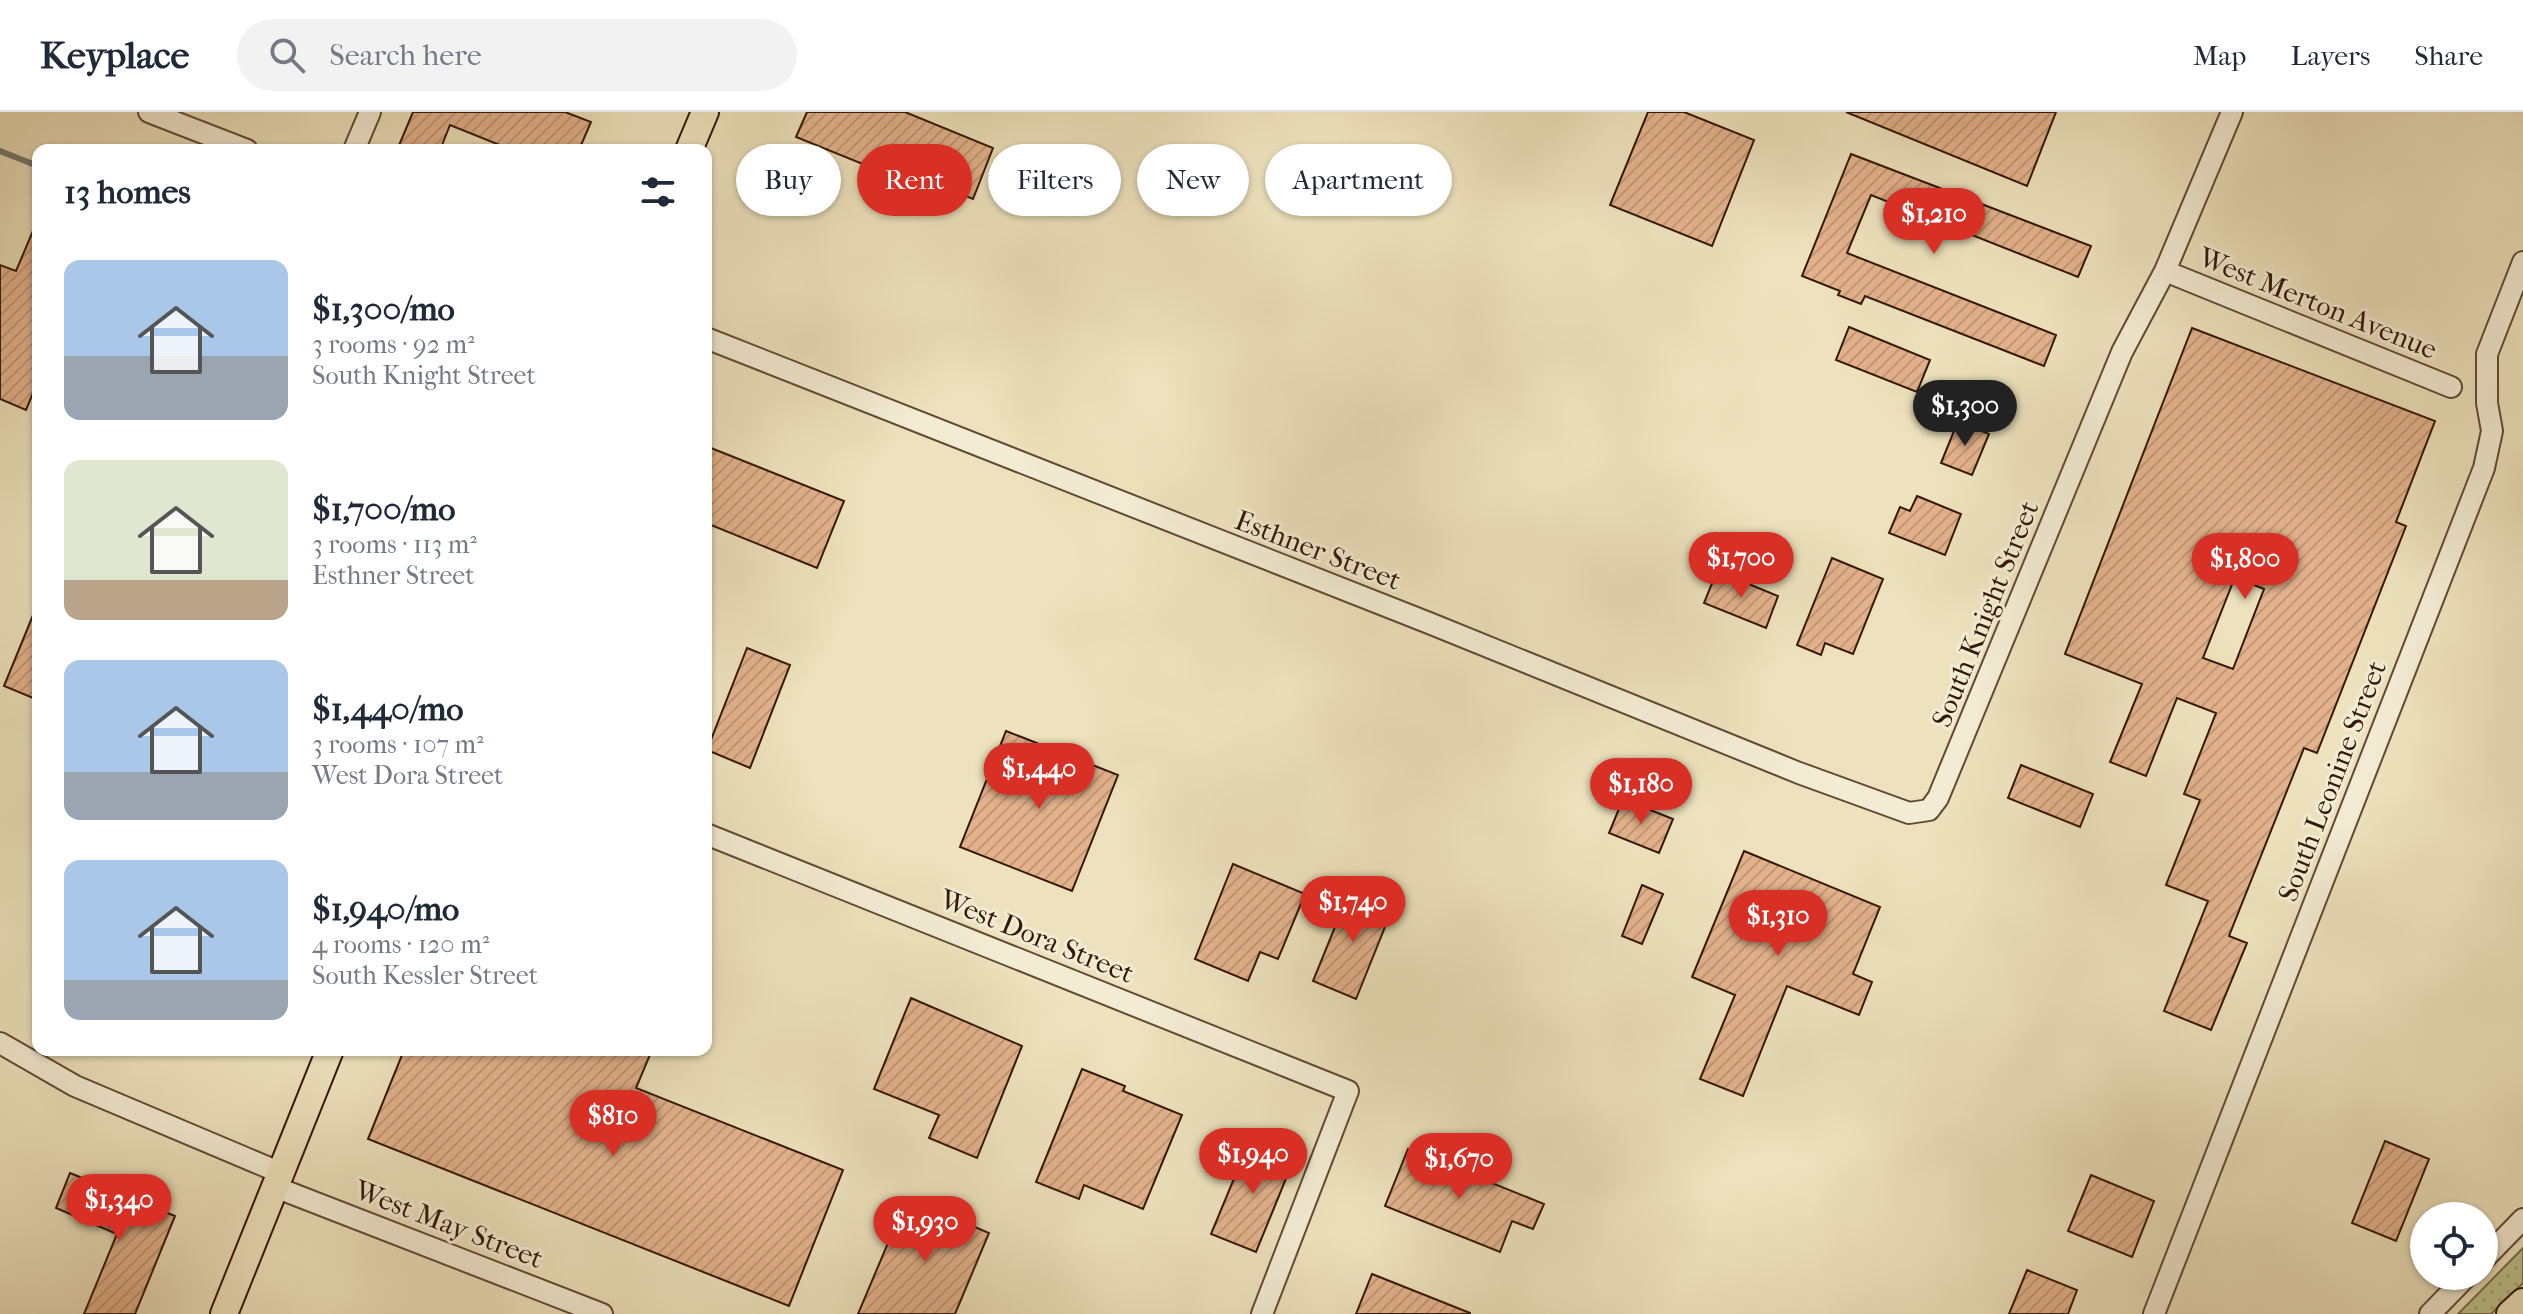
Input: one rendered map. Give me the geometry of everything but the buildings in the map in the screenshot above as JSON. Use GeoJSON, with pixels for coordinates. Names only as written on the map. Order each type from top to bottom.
{"type":"FeatureCollection","features":[{"type":"Feature","properties":{"kind":"main road"},"geometry":{"type":"LineString","coordinates":[[692,144],[705,112]]}},
{"type":"Feature","properties":{"kind":"main road"},"geometry":{"type":"LineString","coordinates":[[224,1314],[328,1056]]}},
{"type":"Feature","properties":{"kind":"main road"},"geometry":{"type":"LineString","coordinates":[[2510,1314],[2523,1302]]}},
{"type":"Feature","properties":{"kind":"street"},"geometry":{"type":"LineString","coordinates":[[149,112],[232,144]]}},
{"type":"Feature","properties":{"kind":"street"},"geometry":{"type":"LineString","coordinates":[[357,144],[370,112]]}},
{"type":"Feature","properties":{"kind":"street","name":"South Knight Street"},"geometry":{"type":"LineString","coordinates":[[1909,813],[1929,810],[1938,798],[2122,352],[2165,271],[2232,112]]}},
{"type":"Feature","properties":{"kind":"street","name":"South Leonine Street"},"geometry":{"type":"LineString","coordinates":[[2154,1314],[2484,468],[2492,431],[2487,403],[2487,354],[2523,262]]}},
{"type":"Feature","properties":{"kind":"street","name":"West Merton Avenue"},"geometry":{"type":"LineString","coordinates":[[2165,271],[2451,387]]}},
{"type":"Feature","properties":{"kind":"street","name":"Esthner Street"},"geometry":{"type":"LineString","coordinates":[[712,340],[1429,623],[1799,773],[1909,813]]}},
{"type":"Feature","properties":{"kind":"street","name":"West Dora Street"},"geometry":{"type":"LineString","coordinates":[[712,836],[1348,1091],[1262,1314]]}},
{"type":"Feature","properties":{"kind":"street","name":"West May Street"},"geometry":{"type":"LineString","coordinates":[[0,1043],[75,1086],[278,1180],[602,1314]]}},
{"type":"Feature","properties":{"kind":"street"},"geometry":{"type":"LineString","coordinates":[[2498,1245],[2523,1219]]}},
{"type":"Feature","properties":{"kind":"street"},"geometry":{"type":"LineString","coordinates":[[2430,1314],[2453,1290]]}},
{"type":"Feature","properties":{"kind":"green space"},"geometry":{"type":"Polygon","coordinates":[[[2523,1248],[2523,1283],[2491,1314],[2458,1314],[2482,1290],[2498,1290],[2498,1273],[2523,1248]]]}},
{"type":"Feature","properties":{"kind":"waterway"},"geometry":{"type":"LineString","coordinates":[[0,151],[32,164]]}}]}
